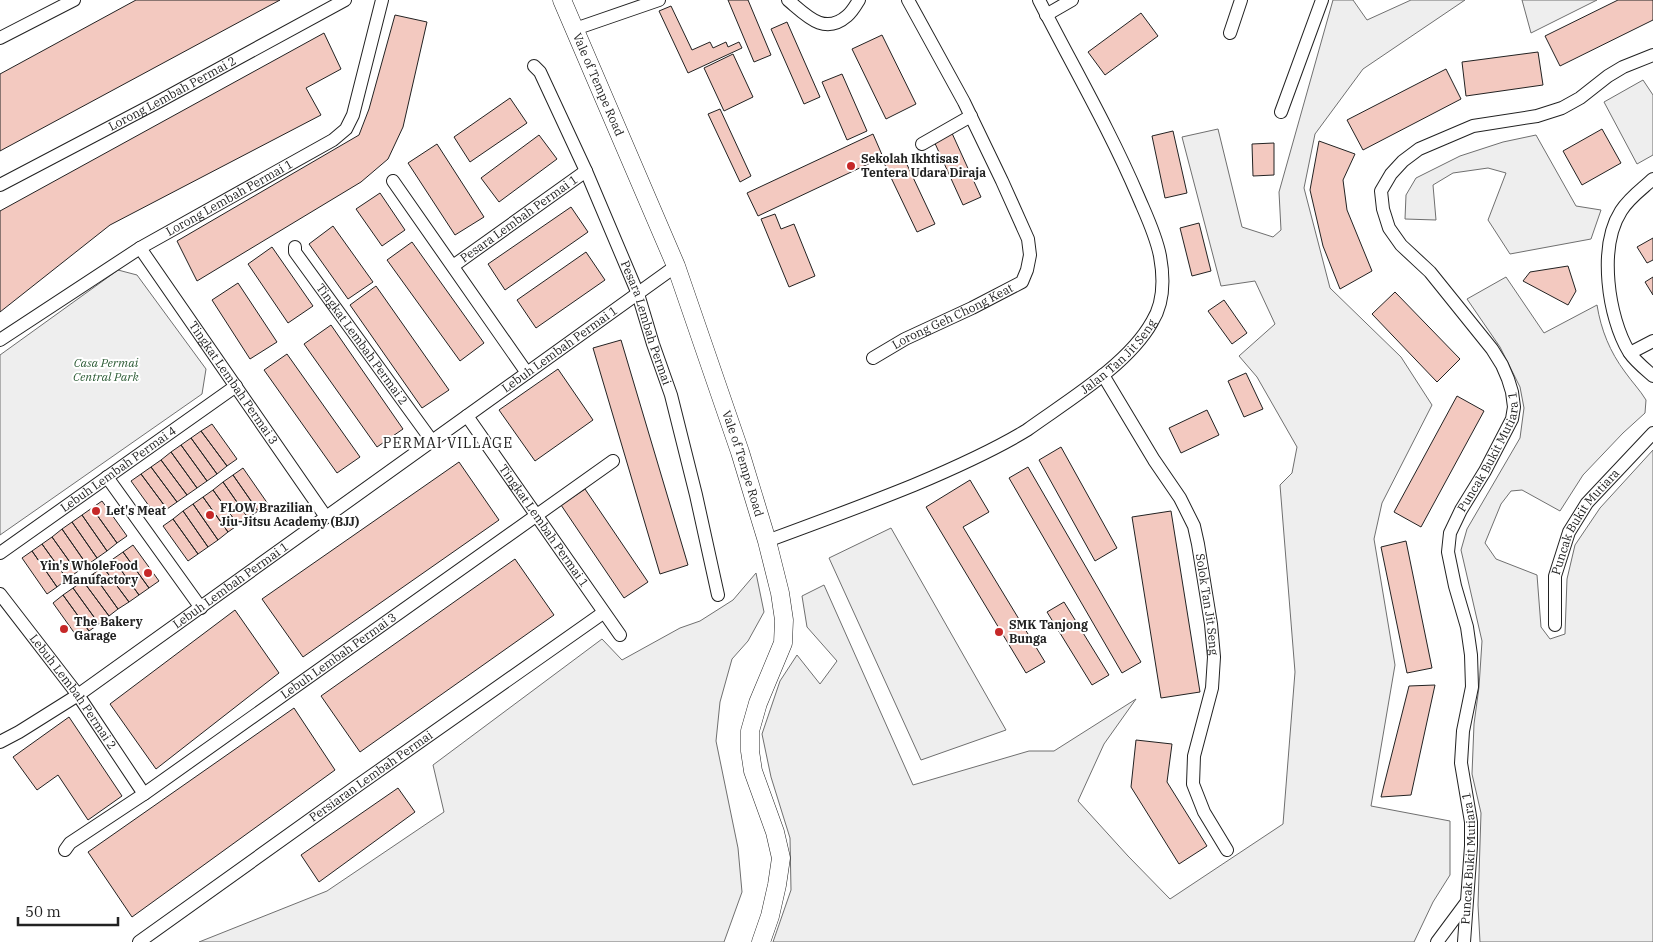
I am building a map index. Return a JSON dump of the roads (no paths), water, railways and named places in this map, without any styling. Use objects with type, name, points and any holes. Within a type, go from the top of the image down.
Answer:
[{"type":"main road","name":"Vale of Tempe Road","points":[[562,0],[676,266],[716,380],[776,575],[784,620],[783,643],[758,703],[750,731],[753,771],[775,832],[781,858],[770,916],[761,942]]},
{"type":"street","points":[[0,38],[74,0]]},
{"type":"street","name":"Lorong Lembah Permai 2","points":[[0,185],[156,103],[344,0]]},
{"type":"street","name":"Lorong Lembah Permai 1","points":[[0,340],[140,248],[333,140],[346,129],[353,115],[382,0]]},
{"type":"street","points":[[575,29],[659,0]]},
{"type":"street","points":[[788,0],[810,18],[823,25],[834,23],[848,16],[859,0]]},
{"type":"street","name":"Lorong Geh Chong Keat","points":[[873,358],[906,339],[1004,293],[1022,282],[1028,270],[1030,255],[1028,239],[971,116],[908,0]]},
{"type":"street","name":"Jalan Tan Jit Seng","points":[[767,541],[865,506],[942,474],[1027,430],[1102,375],[1131,350],[1153,321],[1162,289],[1163,272],[1156,240],[1123,160],[1039,0]]},
{"type":"street","points":[[1046,15],[1072,0]]},
{"type":"street","points":[[1230,33],[1241,0]]},
{"type":"street","points":[[1281,112],[1322,0]]},
{"type":"street","name":"Puncak Bukit Mutiara 1","points":[[1464,942],[1472,846],[1471,822],[1461,763],[1463,731],[1472,687],[1471,655],[1467,627],[1454,586],[1448,552],[1450,533],[1461,510],[1486,471],[1512,419],[1514,407],[1512,392],[1502,365],[1482,336],[1430,272],[1401,245],[1389,228],[1383,209],[1381,191],[1390,174],[1419,149],[1473,126],[1537,116],[1562,108],[1580,98],[1608,76],[1653,55]]},
{"type":"street","name":"Pesara Lembah Permai","points":[[534,66],[540,72],[586,171],[638,294],[671,395],[718,595]]},
{"type":"street","points":[[922,144],[971,116]]},
{"type":"street","name":"Pesara Lembah Permai 1","points":[[452,266],[586,171]]},
{"type":"street","points":[[1653,179],[1630,199],[1620,213],[1611,235],[1608,260],[1611,300],[1618,329],[1630,353],[1653,376]]},
{"type":"street","name":"Pesara Lembah Permai 1","points":[[393,181],[527,373]]},
{"type":"street","name":"Tingkat Lembah Permai 2","points":[[295,247],[295,252],[432,441]]},
{"type":"street","name":"Tingkat Lembah Permai 3","points":[[140,248],[326,517]]},
{"type":"street","name":"Lebuh Lembah Permai 1","points":[[0,742],[78,695],[676,266]]},
{"type":"street","points":[[1630,353],[1653,341]]},
{"type":"street","name":"Solok Tan Jit Seng","points":[[1102,375],[1154,460],[1180,498],[1194,526],[1211,624],[1214,657],[1212,688],[1194,756],[1193,784],[1204,812],[1227,850]]},
{"type":"street","name":"Lebuh Lembah Permai 4","points":[[0,553],[236,386]]},
{"type":"street","name":"Tingkat Lembah Permai 1","points":[[467,416],[620,635]]},
{"type":"street","name":"Puncak Bukit Mutiara","points":[[1555,625],[1555,576],[1569,532],[1587,503],[1653,434]]},
{"type":"street","name":"Lebuh Lembah Permai 3","points":[[65,850],[70,843],[144,794],[613,461]]},
{"type":"street","points":[[107,477],[201,608]]},
{"type":"street","name":"Lebuh Lembah Permai 2","points":[[0,594],[78,695],[144,794]]},
{"type":"street","name":"Persiaran Lembah Permai","points":[[139,942],[603,613]]},
{"type":"street","points":[[1438,942],[1466,903]]},
{"type":"place","name":"Sekolah Ikhtisas Tentera Udara Diraja","points":[[851,166]]},
{"type":"place","name":"Let's Meat","points":[[96,511]]},
{"type":"place","name":"FLOW Brazilian Jiu-Jitsu Academy (BJJ)","points":[[210,515]]},
{"type":"place","name":"Yin's WholeFood Manufactory","points":[[148,573]]},
{"type":"place","name":"The Bakery Garage","points":[[64,629]]},
{"type":"place","name":"SMK Tanjong Bunga","points":[[999,632]]},
{"type":"district","name":"PERMAI VILLAGE","points":[[448,443]]},
{"type":"park label","name":"Casa Permai Central Park","points":[[106,370]]}]
